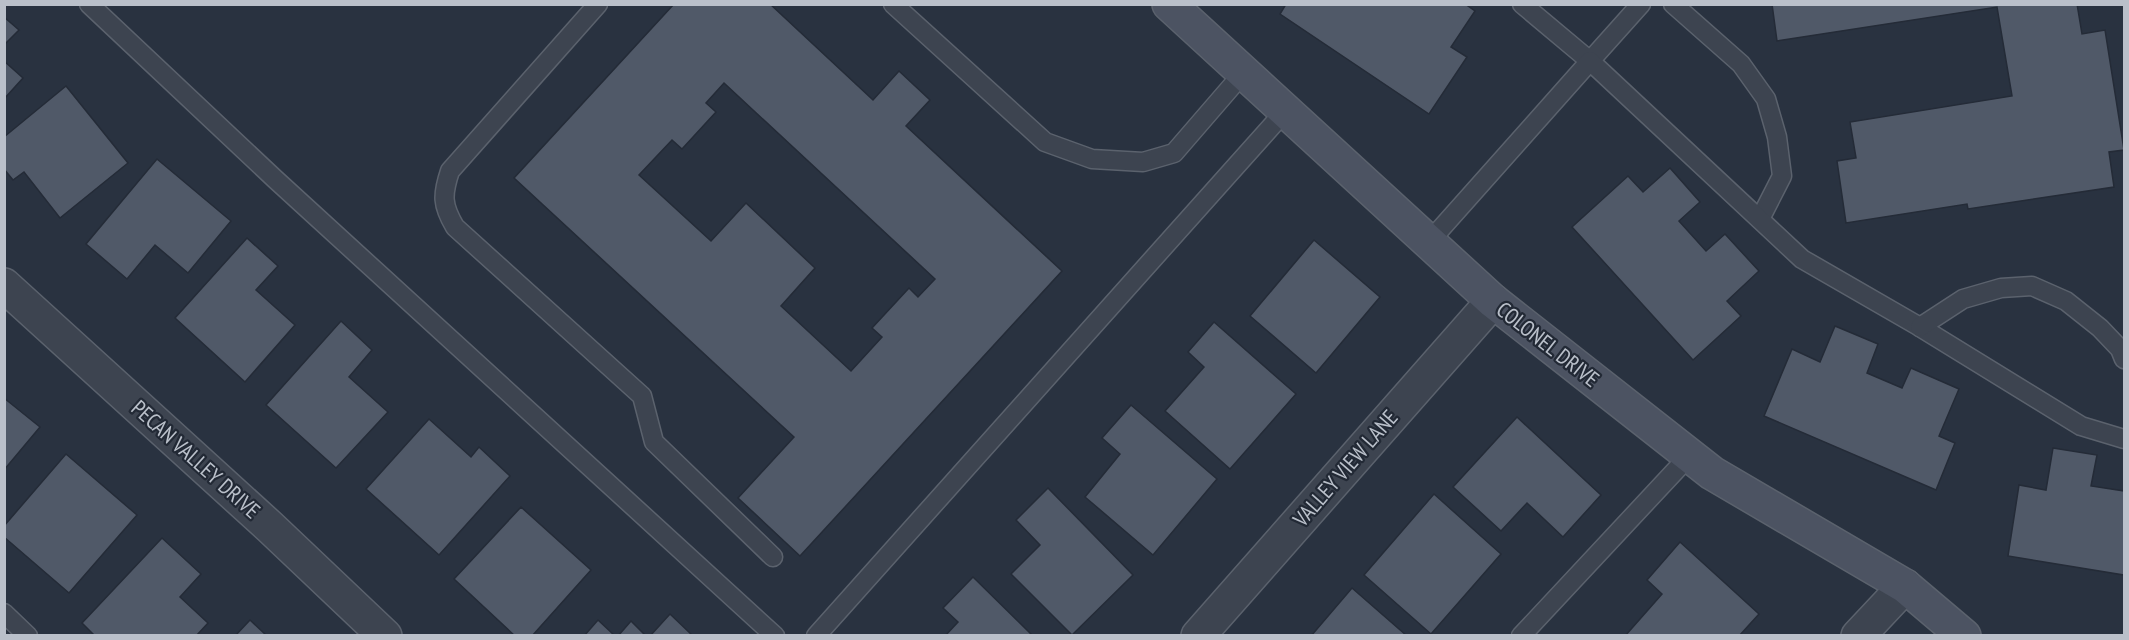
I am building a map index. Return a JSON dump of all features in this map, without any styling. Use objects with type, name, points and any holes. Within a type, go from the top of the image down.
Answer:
[{"type":"street","name":"COLONEL DRIVE","points":[[1169,4],[1493,301],[1712,473],[1905,586],[1964,636]]},
{"type":"street","name":"PECAN VALLEY DRIVE","points":[[4,285],[386,636]]},
{"type":"street","name":"VALLEY VIEW LANE","points":[[1198,636],[1493,301]]},
{"type":"street","points":[[1858,636],[1905,586]]},
{"type":"lane","points":[[89,4],[275,179],[775,636]]},
{"type":"lane","points":[[598,4],[450,171],[443,192],[446,213],[455,227],[642,396],[654,442],[773,556]]},
{"type":"lane","points":[[893,4],[1045,142],[1092,159],[1143,162],[1174,153],[1244,72]]},
{"type":"lane","points":[[1522,4],[1590,61],[1802,259],[1920,327],[2081,426],[2124,439]]},
{"type":"lane","points":[[1429,242],[1641,4]]},
{"type":"lane","points":[[1673,4],[1741,64],[1766,99],[1777,137],[1782,176],[1760,219]]},
{"type":"lane","points":[[816,636],[1286,110]]},
{"type":"lane","points":[[1920,327],[1963,299],[2001,288],[2032,286],[2066,301],[2100,328],[2120,349],[2124,359]]},
{"type":"lane","points":[[1521,636],[1690,455]]},
{"type":"lane","points":[[4,613],[28,636]]},
{"type":"building","points":[[674,4],[770,4],[873,100],[899,71],[930,100],[906,126],[1062,271],[800,556],[738,498],[794,437],[514,178]],"holes":[[[724,83],[935,279],[918,297],[909,288],[872,328],[882,337],[851,371],[781,306],[815,268],[746,203],[711,241],[639,175],[672,140],[682,149],[716,112],[706,103]]]},
{"type":"building","points":[[1286,4],[1465,4],[1475,11],[1451,47],[1467,57],[1429,114],[1280,14]]},
{"type":"building","points":[[1772,4],[2077,4],[2082,34],[2105,30],[2124,150],[2109,152],[2114,187],[1968,209],[1967,204],[1846,223],[1837,161],[1856,158],[1850,122],[2012,96],[1997,7],[1777,41]]},
{"type":"building","points":[[4,17],[19,30],[4,45]]},
{"type":"building","points":[[4,61],[23,78],[4,99]]},
{"type":"building","points":[[66,86],[128,163],[60,218],[24,172],[13,180],[4,169],[4,137]]},
{"type":"building","points":[[157,159],[231,221],[188,273],[155,245],[127,279],[86,244]]},
{"type":"building","points":[[1670,168],[1700,202],[1679,221],[1706,251],[1725,234],[1759,271],[1727,301],[1741,316],[1693,360],[1572,227],[1628,176],[1643,192]]},
{"type":"building","points":[[247,238],[278,266],[256,290],[295,325],[245,382],[175,318]]},
{"type":"building","points":[[1314,240],[1380,297],[1316,373],[1250,316]]},
{"type":"building","points":[[341,321],[372,350],[349,377],[388,412],[336,468],[266,405]]},
{"type":"building","points":[[1214,322],[1296,394],[1230,469],[1165,411],[1204,367],[1188,352]]},
{"type":"building","points":[[1835,326],[1878,344],[1867,373],[1902,388],[1911,368],[1959,389],[1939,436],[1955,443],[1936,490],[1764,416],[1792,349],[1820,362]]},
{"type":"building","points":[[4,398],[40,427],[4,470]]},
{"type":"building","points":[[1131,405],[1217,479],[1153,555],[1085,497],[1120,454],[1102,438]]},
{"type":"building","points":[[1517,417],[1601,495],[1563,537],[1527,503],[1501,531],[1453,487]]},
{"type":"building","points":[[429,419],[471,457],[479,447],[510,476],[439,555],[366,489]]},
{"type":"building","points":[[2053,448],[2097,455],[2091,486],[2124,491],[2124,575],[2008,556],[2019,485],[2046,490]]},
{"type":"building","points":[[66,454],[137,515],[69,593],[4,537],[4,526]]},
{"type":"building","points":[[1048,488],[1133,575],[1072,635],[1011,574],[1040,545],[1016,520]]},
{"type":"building","points":[[1434,494],[1501,554],[1431,634],[1364,575]]},
{"type":"building","points":[[521,507],[591,570],[532,636],[515,636],[454,579]]},
{"type":"building","points":[[162,538],[201,574],[180,597],[208,623],[196,636],[95,636],[82,623]]},
{"type":"building","points":[[1680,542],[1759,614],[1739,636],[1625,636],[1662,594],[1647,580]]},
{"type":"building","points":[[973,577],[1033,636],[945,636],[958,622],[943,608]]},
{"type":"building","points":[[1352,588],[1407,636],[1311,636]]},
{"type":"building","points":[[670,614],[693,636],[650,636]]},
{"type":"building","points":[[250,620],[267,636],[235,636]]},
{"type":"building","points":[[598,620],[615,636],[584,636]]},
{"type":"building","points":[[631,621],[646,636],[618,636]]}]
